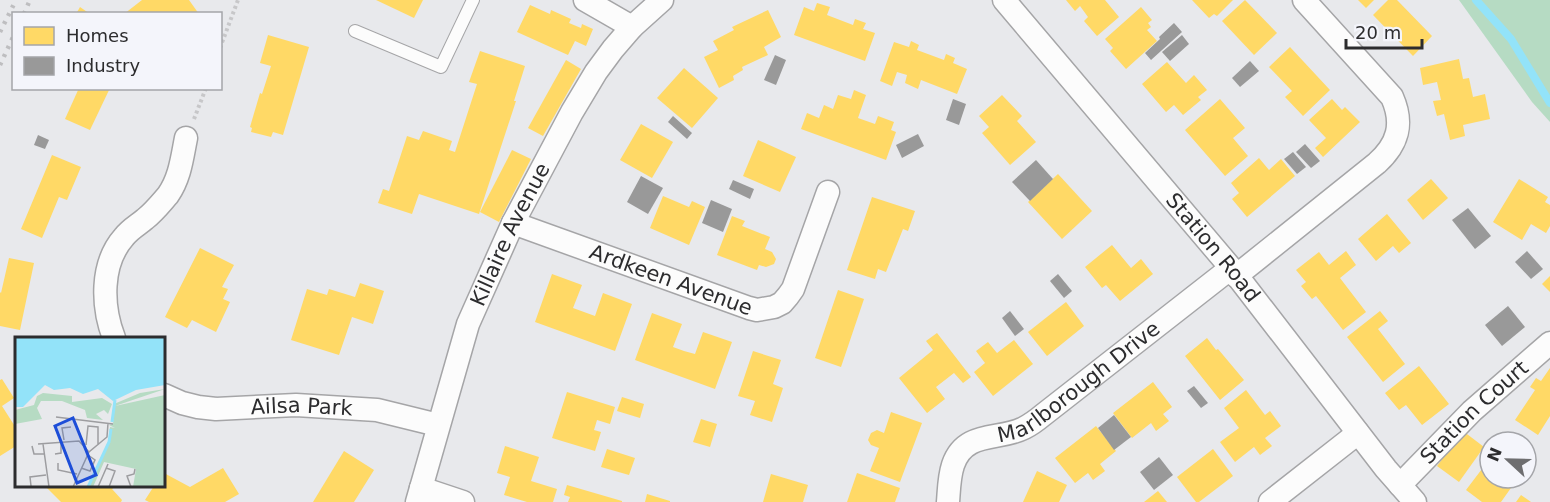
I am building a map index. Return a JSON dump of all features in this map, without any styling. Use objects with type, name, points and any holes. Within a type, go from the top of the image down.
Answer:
[{"type":"street","points":[[585,0],[632,27]]},
{"type":"street","name":"Killaire Avenue","points":[[419,495],[468,324],[513,224],[572,112],[602,64],[632,27],[662,0]]},
{"type":"street","name":"Station Road","points":[[1004,0],[1234,272],[1358,433],[1415,502]]},
{"type":"street","name":"Marlborough Drive","points":[[948,502],[953,466],[963,449],[982,438],[1023,429],[1234,272],[1387,154],[1398,130],[1396,107],[1392,97],[1304,0]]},
{"type":"street","points":[[113,337],[105,306],[108,268],[123,238],[168,195],[177,180],[186,138]]},
{"type":"street","name":"Ardkeen Avenue","points":[[513,224],[749,308],[766,309],[782,303],[793,289],[828,192]]},
{"type":"street","name":"Station Court","points":[[1400,485],[1472,411],[1550,343]]},
{"type":"street","name":"Ailsa Park","points":[[165,395],[182,403],[216,409],[296,405],[377,410],[438,425]]},
{"type":"street","points":[[1270,502],[1358,433]]},
{"type":"street","points":[[419,495],[463,502]]},
{"type":"lane","points":[[355,31],[441,67],[473,0]]},
{"type":"path","points":[[222,43],[238,0]]},
{"type":"path","points":[[186,138],[205,90]]},
{"type":"green space","points":[[1459,0],[1550,0],[1550,122],[1532,102]]},
{"type":"building: Homes","points":[[142,0],[189,0],[198,12],[127,12]]},
{"type":"building: Homes","points":[[376,0],[423,0],[414,18]]},
{"type":"building: Homes","points":[[1066,0],[1105,0],[1119,17],[1097,36],[1084,21],[1088,17],[1080,6],[1075,11]]},
{"type":"building: Homes","points":[[1192,0],[1233,0],[1217,16],[1214,14],[1209,18]]},
{"type":"building: Homes","points":[[1245,0],[1277,33],[1254,55],[1222,21]]},
{"type":"building: Homes","points":[[1358,0],[1374,0],[1366,8]]},
{"type":"building: Homes","points":[[1388,0],[1397,0],[1432,36],[1413,56],[1373,15]]},
{"type":"building: Homes","points":[[817,3],[830,7],[827,15],[853,25],[855,19],[866,23],[863,29],[875,33],[865,61],[794,35],[804,7],[814,11]]},
{"type":"building: Homes","points":[[530,5],[550,14],[551,10],[571,19],[569,23],[581,28],[582,24],[593,29],[586,46],[575,41],[568,55],[517,32]]},
{"type":"building: Homes","points":[[80,7],[87,12],[77,12]]},
{"type":"building: Homes","points":[[1141,7],[1152,20],[1148,23],[1151,27],[1147,30],[1157,41],[1126,69],[1110,51],[1113,48],[1105,39]]},
{"type":"building: Homes","points":[[768,10],[781,37],[764,47],[768,55],[742,67],[743,70],[733,76],[734,80],[719,88],[704,57],[718,50],[713,41],[734,30],[732,27]]},
{"type":"building: Homes","points":[[268,35],[309,47],[283,135],[273,132],[271,137],[251,132],[250,127],[271,66],[260,63]]},
{"type":"building: Homes","points":[[911,41],[919,45],[917,50],[944,60],[946,54],[955,58],[953,63],[967,69],[957,94],[921,80],[918,89],[905,83],[907,75],[897,72],[892,86],[880,81],[894,42],[909,47]]},
{"type":"building: Homes","points":[[1290,47],[1330,90],[1303,116],[1285,97],[1292,91],[1269,67]]},
{"type":"building: Homes","points":[[480,51],[525,66],[479,214],[419,194],[412,214],[378,203],[383,189],[389,191],[407,136],[419,140],[423,131],[452,141],[449,150],[455,152],[477,84],[469,82]]},
{"type":"building: Homes","points":[[1459,59],[1463,79],[1469,78],[1473,97],[1485,94],[1490,119],[1463,125],[1465,136],[1450,140],[1444,114],[1437,116],[1433,101],[1441,100],[1437,82],[1423,85],[1420,68]]},
{"type":"building: Homes","points":[[566,60],[581,69],[543,136],[528,128]]},
{"type":"building: Homes","points":[[1167,62],[1186,83],[1194,75],[1207,90],[1198,97],[1201,100],[1183,115],[1174,105],[1166,112],[1142,84]]},
{"type":"building: Homes","points":[[684,68],[718,98],[692,128],[657,98]]},
{"type":"building: Homes","points":[[78,90],[109,90],[90,130],[65,119]]},
{"type":"building: Homes","points":[[854,90],[866,95],[858,118],[875,124],[878,116],[894,122],[891,130],[896,132],[886,160],[801,129],[807,113],[819,118],[824,105],[833,109],[838,95],[851,99]]},
{"type":"building: Homes","points":[[1002,95],[1022,116],[1017,121],[1036,142],[1010,165],[982,133],[989,127],[979,116]]},
{"type":"building: Homes","points":[[1220,99],[1245,128],[1233,138],[1248,156],[1225,176],[1185,130]]},
{"type":"building: Homes","points":[[1332,99],[1342,110],[1345,107],[1360,122],[1323,157],[1315,148],[1326,138],[1309,120]]},
{"type":"building: Homes","points":[[641,124],[673,142],[652,178],[620,160]]},
{"type":"building: Homes","points":[[758,140],[796,157],[780,192],[743,176]]},
{"type":"building: Homes","points":[[512,150],[531,159],[499,222],[480,212]]},
{"type":"building: Homes","points":[[52,155],[81,167],[67,200],[59,197],[42,238],[21,229]]},
{"type":"building: Homes","points":[[1259,158],[1269,170],[1281,159],[1295,176],[1247,217],[1232,199],[1239,193],[1231,183]]},
{"type":"building: Homes","points":[[1058,174],[1092,211],[1062,239],[1028,202]]},
{"type":"building: Homes","points":[[1431,179],[1448,198],[1423,220],[1407,200]]},
{"type":"building: Homes","points":[[1519,179],[1548,197],[1545,202],[1550,205],[1550,226],[1546,233],[1531,224],[1522,240],[1493,222]]},
{"type":"building: Homes","points":[[663,196],[689,207],[692,201],[705,207],[689,245],[650,228]]},
{"type":"building: Homes","points":[[872,197],[915,211],[908,231],[903,229],[886,272],[878,269],[875,279],[847,270]]},
{"type":"building: Homes","points":[[1387,214],[1411,243],[1399,253],[1393,246],[1376,261],[1358,239]]},
{"type":"building: Homes","points":[[732,216],[745,221],[742,226],[770,237],[765,249],[772,252],[776,259],[774,264],[766,267],[759,265],[757,270],[717,255]]},
{"type":"building: Homes","points":[[1112,245],[1131,268],[1141,259],[1153,274],[1120,301],[1106,285],[1102,288],[1085,267]]},
{"type":"building: Homes","points":[[200,248],[234,265],[222,287],[228,289],[223,299],[230,302],[216,332],[192,320],[187,328],[165,317]]},
{"type":"building: Homes","points":[[1346,251],[1356,265],[1340,278],[1366,312],[1343,330],[1316,296],[1312,299],[1301,286],[1306,282],[1296,270],[1319,252],[1329,265]]},
{"type":"building: Homes","points":[[9,258],[34,263],[20,330],[0,326],[0,292]]},
{"type":"building: Homes","points":[[552,274],[582,285],[573,308],[595,316],[603,293],[632,304],[615,351],[535,322]]},
{"type":"building: Homes","points":[[1550,276],[1550,292],[1542,284]]},
{"type":"building: Homes","points":[[360,283],[384,291],[373,324],[352,317],[339,355],[291,340],[307,289],[327,295],[329,289],[355,297]]},
{"type":"building: Homes","points":[[838,290],[864,299],[841,367],[815,358]]},
{"type":"building: Homes","points":[[1066,302],[1084,326],[1047,356],[1028,332]]},
{"type":"building: Homes","points":[[1380,311],[1388,321],[1378,329],[1405,364],[1383,382],[1347,337]]},
{"type":"building: Homes","points":[[652,313],[682,324],[673,347],[684,351],[695,354],[703,332],[732,342],[715,389],[635,360]]},
{"type":"building: Homes","points":[[937,333],[971,377],[963,383],[954,373],[936,387],[945,399],[927,413],[899,378],[933,350],[926,341]]},
{"type":"building: Homes","points":[[1207,338],[1244,380],[1220,400],[1185,356]]},
{"type":"building: Homes","points":[[1014,340],[1033,364],[993,396],[974,372],[985,363],[976,351],[988,342],[997,353]]},
{"type":"building: Homes","points":[[753,351],[781,360],[773,384],[783,388],[772,422],[750,415],[755,401],[738,396]]},
{"type":"building: Homes","points":[[1419,366],[1449,404],[1422,425],[1406,405],[1399,410],[1385,393]]},
{"type":"building: Homes","points":[[1550,368],[1550,416],[1538,435],[1538,430],[1530,430],[1515,420],[1535,390],[1530,387],[1536,378],[1541,381]]},
{"type":"building: Homes","points":[[2,379],[14,398],[2,406],[15,426],[15,447],[0,456],[0,380]]},
{"type":"building: Homes","points":[[1153,382],[1172,407],[1163,414],[1169,421],[1156,431],[1151,423],[1132,438],[1113,413]]},
{"type":"building: Homes","points":[[1246,390],[1265,415],[1270,411],[1281,426],[1265,438],[1272,446],[1260,455],[1254,447],[1235,462],[1220,442],[1239,428],[1224,408]]},
{"type":"building: Homes","points":[[567,392],[615,407],[610,424],[597,420],[594,430],[601,432],[595,451],[552,438]]},
{"type":"building: Homes","points":[[622,397],[644,404],[640,418],[617,411]]},
{"type":"building: Homes","points":[[891,412],[922,423],[900,482],[870,471],[879,448],[871,445],[868,440],[871,433],[877,430],[884,433]]},
{"type":"building: Homes","points":[[701,419],[717,424],[710,447],[693,442]]},
{"type":"building: Homes","points":[[1096,426],[1116,451],[1100,464],[1105,471],[1093,480],[1088,473],[1075,483],[1055,458]]},
{"type":"building: Homes","points":[[1463,431],[1478,442],[1478,455],[1459,482],[1437,466]]},
{"type":"building: Homes","points":[[505,446],[539,457],[531,481],[557,489],[553,502],[527,502],[504,495],[510,477],[497,473]]},
{"type":"building: Homes","points":[[607,449],[635,458],[629,475],[601,467]]},
{"type":"building: Homes","points":[[1213,449],[1233,476],[1196,502],[1177,477]]},
{"type":"building: Homes","points":[[344,451],[374,470],[354,502],[313,502]]},
{"type":"building: Homes","points":[[223,468],[239,494],[225,502],[149,502],[145,500],[153,487],[165,487],[165,474],[190,487]]},
{"type":"building: Homes","points":[[1037,471],[1067,485],[1059,502],[1023,502]]},
{"type":"building: Homes","points":[[857,473],[900,488],[895,502],[847,502]]},
{"type":"building: Homes","points":[[771,474],[808,485],[803,502],[763,502]]},
{"type":"building: Homes","points":[[1478,474],[1478,490],[1510,490],[1501,502],[1482,502],[1466,490]]},
{"type":"building: Homes","points":[[567,485],[622,502],[568,502],[570,497],[564,495]]},
{"type":"building: Homes","points":[[46,487],[115,487],[112,489],[122,500],[121,502],[61,502]]},
{"type":"building: Homes","points":[[1158,491],[1167,502],[1144,502]]},
{"type":"building: Homes","points":[[647,494],[670,501],[670,502],[645,502]]},
{"type":"building: Homes","points":[[1521,495],[1531,502],[1516,502]]},
{"type":"building: Industry","points":[[1174,23],[1182,32],[1151,60],[1145,53]]},
{"type":"building: Industry","points":[[1182,35],[1189,44],[1170,61],[1162,52]]},
{"type":"building: Industry","points":[[775,55],[786,60],[776,85],[764,80]]},
{"type":"building: Industry","points":[[1250,61],[1259,71],[1240,87],[1232,78]]},
{"type":"building: Industry","points":[[953,99],[966,104],[959,125],[946,120]]},
{"type":"building: Industry","points":[[673,116],[692,133],[687,139],[668,122]]},
{"type":"building: Industry","points":[[918,134],[924,146],[902,158],[896,145]]},
{"type":"building: Industry","points":[[38,135],[49,140],[45,149],[34,145]]},
{"type":"building: Industry","points":[[1305,144],[1320,161],[1311,168],[1296,152]]},
{"type":"building: Industry","points":[[1293,152],[1306,167],[1297,174],[1284,159]]},
{"type":"building: Industry","points":[[1036,160],[1053,179],[1030,201],[1012,182]]},
{"type":"building: Industry","points":[[641,176],[663,188],[648,214],[627,202]]},
{"type":"building: Industry","points":[[733,180],[754,189],[750,199],[729,189]]},
{"type":"building: Industry","points":[[711,200],[732,209],[723,232],[702,223]]},
{"type":"building: Industry","points":[[1468,208],[1491,236],[1475,249],[1452,220]]},
{"type":"building: Industry","points":[[1527,251],[1543,269],[1531,279],[1515,262]]},
{"type":"building: Industry","points":[[1058,274],[1072,291],[1064,298],[1050,281]]},
{"type":"building: Industry","points":[[1508,306],[1525,327],[1502,346],[1485,325]]},
{"type":"building: Industry","points":[[1010,311],[1024,329],[1015,336],[1002,318]]},
{"type":"building: Industry","points":[[1194,386],[1208,403],[1201,408],[1187,391]]},
{"type":"building: Industry","points":[[1114,415],[1131,437],[1114,450],[1098,428]]},
{"type":"building: Industry","points":[[1159,457],[1173,475],[1154,490],[1140,472]]},
{"type":"waterway","points":[[1476,0],[1511,39],[1550,103]]},
{"type":"railway","points":[[0,32],[16,0]]},
{"type":"railway","points":[[25,12],[30,0]]},
{"type":"railway","points":[[0,65],[12,39]]}]
